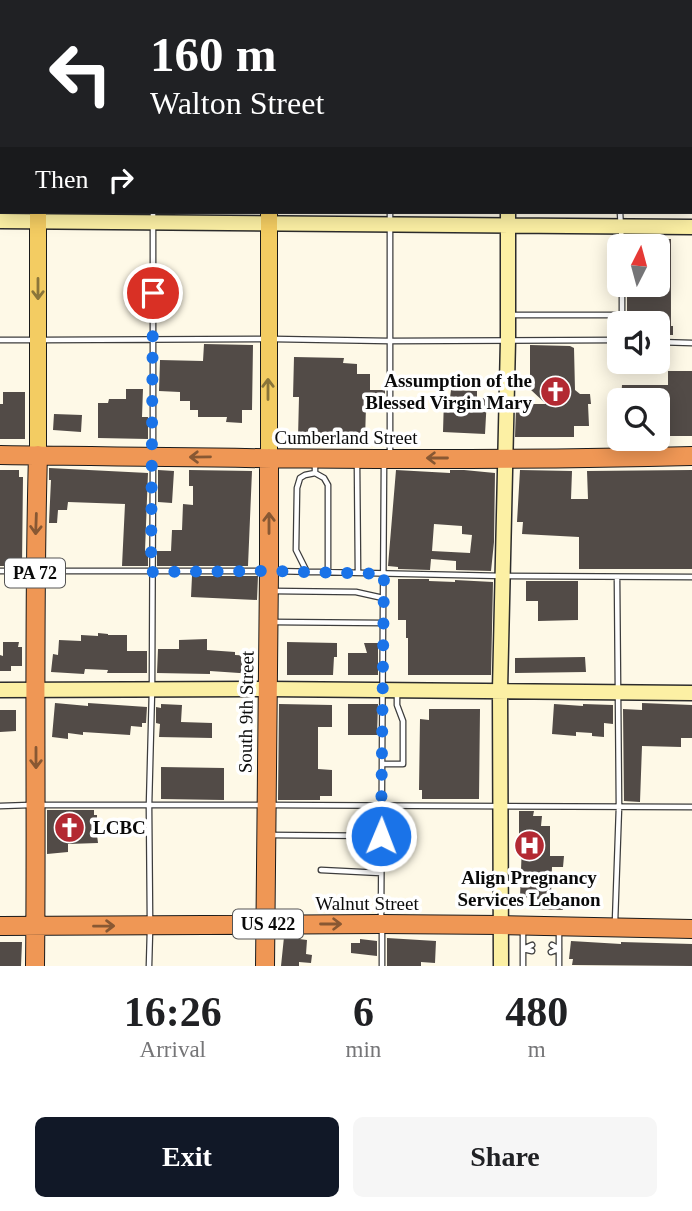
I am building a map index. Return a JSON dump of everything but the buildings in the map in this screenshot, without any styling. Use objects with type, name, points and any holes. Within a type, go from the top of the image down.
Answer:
[{"type":"highway","name":"Cumberland Street","points":[[0,455],[268,458],[315,466],[357,459],[387,458],[692,456]]},
{"type":"highway","name":"PA 72","points":[[35,966],[35,571],[38,455]]},
{"type":"highway","name":"South 9th Street","points":[[265,966],[268,458]]},
{"type":"highway","name":"Walnut Street","points":[[0,926],[382,924],[692,929]]},
{"type":"main road","name":"PA 72","points":[[38,216],[38,455]]},
{"type":"main road","points":[[268,458],[269,217]]},
{"type":"street","points":[[0,221],[38,216],[508,218],[621,219],[692,227]]},
{"type":"street","points":[[501,966],[500,690],[508,218]]},
{"type":"street","points":[[0,690],[500,690],[692,693]]},
{"type":"lane","points":[[149,966],[153,217]]},
{"type":"lane","points":[[382,966],[383,764],[390,690],[383,598],[390,218]]},
{"type":"lane","points":[[508,315],[607,315]]},
{"type":"lane","points":[[0,340],[607,340]]},
{"type":"lane","points":[[670,342],[692,343]]},
{"type":"lane","points":[[357,459],[358,573]]},
{"type":"lane","points":[[307,572],[296,550],[297,488],[300,478],[315,466],[328,485],[328,573]]},
{"type":"lane","points":[[0,571],[269,571],[692,577]]},
{"type":"lane","points":[[615,928],[619,807],[617,577]]},
{"type":"lane","points":[[269,591],[356,592],[383,598]]},
{"type":"lane","points":[[268,622],[384,623]]},
{"type":"lane","points":[[383,764],[403,764],[403,721],[390,690]]},
{"type":"lane","points":[[0,806],[692,807]]},
{"type":"lane","points":[[266,835],[381,836]]},
{"type":"lane","points":[[321,870],[381,873]]},
{"type":"lane","points":[[523,925],[523,966]]},
{"type":"lane","points":[[559,926],[559,966]]},
{"type":"lane","points":[[523,949],[532,948]]},
{"type":"lane","points":[[552,948],[559,949]]},
{"type":"place","name":"Assumption of the Blessed Virgin Mary","points":[[555,391]]},
{"type":"place","name":"LCBC","points":[[70,827]]},
{"type":"place","name":"Align Pregnancy Services Lebanon","points":[[529,846]]},
{"type":"route","points":[[153,293],[151,572],[384,574],[381,836]]}]
